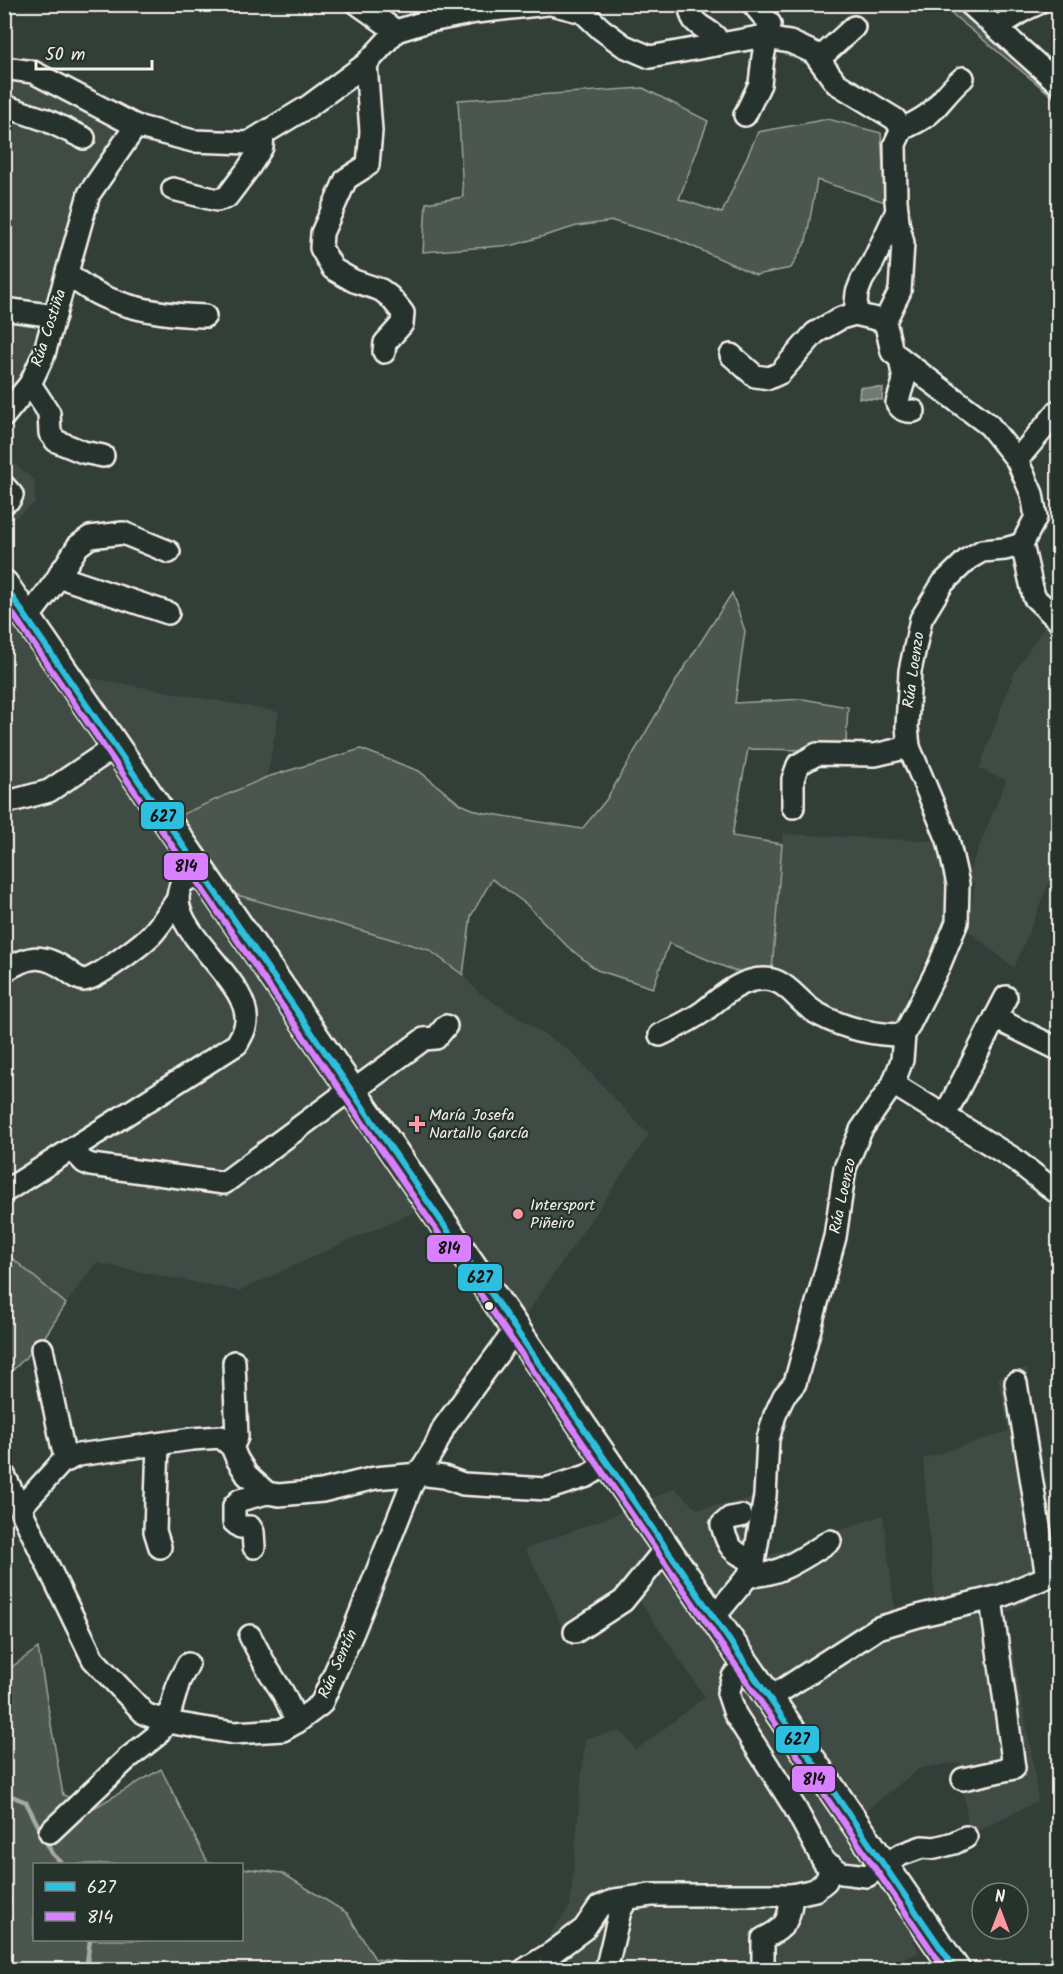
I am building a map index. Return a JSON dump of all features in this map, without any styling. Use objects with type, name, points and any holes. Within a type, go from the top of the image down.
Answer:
[{"type":"main road","points":[[4,584],[956,1970]]},
{"type":"street","points":[[358,4],[396,31]]},
{"type":"street","points":[[4,68],[33,72],[136,126],[193,141],[248,143],[309,106],[366,64],[396,31],[425,22],[476,12],[549,4],[584,12],[624,46],[650,57],[759,37],[790,42],[814,53],[836,83],[895,119],[902,129]]},
{"type":"street","points":[[690,4],[693,21],[715,36],[716,45]]},
{"type":"street","points":[[746,115],[760,84],[770,24],[753,4]]},
{"type":"street","points":[[970,4],[1059,83]]},
{"type":"street","points":[[996,28],[1037,4]]},
{"type":"street","points":[[819,59],[854,27]]},
{"type":"street","points":[[366,64],[371,131],[368,165],[346,179],[322,233],[321,248],[333,269],[354,281],[381,290],[403,313],[402,324],[385,343],[384,352]]},
{"type":"street","points":[[963,78],[951,88],[933,111],[902,129],[895,144],[897,210],[903,243],[900,291],[885,321],[892,352],[988,426],[1017,460],[1032,494],[1036,517],[1022,544],[1034,597],[1059,620]]},
{"type":"street","points":[[4,106],[46,120],[84,138]]},
{"type":"street","name":"Rúa Costiña","points":[[4,416],[30,384],[44,354],[89,194],[136,126]]},
{"type":"street","points":[[172,189],[217,200],[227,197],[262,147],[262,134]]},
{"type":"street","points":[[855,314],[857,293],[862,280],[897,210]]},
{"type":"street","name":"Rúa Costiña","points":[[67,272],[78,283],[103,296],[136,308],[188,316],[206,316]]},
{"type":"street","points":[[4,309],[55,316]]},
{"type":"street","points":[[731,355],[755,376],[770,378],[780,373],[815,333],[841,318],[855,314],[885,321]]},
{"type":"street","points":[[900,358],[904,381],[897,403],[907,412],[914,411]]},
{"type":"street","name":"Rúa Costiña","points":[[30,384],[49,413],[50,433],[56,441],[83,452],[104,456]]},
{"type":"street","points":[[1017,460],[1059,411]]},
{"type":"street","points":[[4,486],[12,495],[10,500],[4,503]]},
{"type":"street","points":[[28,618],[78,546],[90,537],[123,533],[169,552]]},
{"type":"street","name":"Rúa Loenzo","points":[[751,1569],[765,1496],[768,1439],[775,1414],[784,1396],[795,1383],[835,1237],[845,1168],[861,1130],[893,1084],[902,1060],[904,1035],[939,966],[957,922],[958,884],[948,840],[909,747],[907,727],[910,670],[921,619],[943,583],[968,559],[982,551],[1005,549],[1022,544]]},
{"type":"street","points":[[61,571],[69,580],[168,613]]},
{"type":"street","points":[[4,803],[49,791],[116,746]]},
{"type":"street","points":[[793,807],[793,779],[798,765],[817,754],[875,755],[909,747]]},
{"type":"street","points":[[4,970],[23,959],[41,958],[60,965],[80,980],[89,980],[117,962],[152,934],[178,899],[181,884],[201,870]]},
{"type":"street","points":[[4,1192],[237,1044],[246,1026],[246,1010],[233,986],[184,920],[178,899]]},
{"type":"street","points":[[660,1035],[702,1012],[735,987],[750,981],[771,979],[783,984],[817,1014],[843,1026],[883,1035],[904,1035]]},
{"type":"street","points":[[945,1116],[1006,997]]},
{"type":"street","points":[[995,1018],[1059,1048]]},
{"type":"street","points":[[72,1149],[84,1162],[91,1165],[224,1183],[424,1039],[435,1038],[446,1026]]},
{"type":"street","points":[[893,1084],[1014,1158],[1035,1177],[1059,1192]]},
{"type":"street","name":"Rúa Sentín","points":[[4,1475],[13,1502],[93,1659],[145,1714],[167,1722],[234,1733],[283,1730],[321,1704],[353,1632],[411,1486],[435,1447],[444,1427],[516,1329]]},
{"type":"street","points":[[42,1349],[63,1449],[68,1460]]},
{"type":"street","points":[[232,1447],[237,1437],[234,1362]]},
{"type":"street","points":[[770,1698],[878,1628],[922,1614],[991,1599],[1047,1577],[1016,1383]]},
{"type":"street","points":[[13,1502],[62,1462],[78,1455],[221,1437],[232,1447],[247,1475],[267,1493]]},
{"type":"street","points":[[158,1444],[155,1531],[160,1547]]},
{"type":"street","points":[[254,1547],[253,1532],[250,1527],[240,1527],[234,1522],[234,1506],[240,1500],[267,1493],[279,1495],[305,1493],[375,1478],[419,1474],[444,1477],[463,1484],[546,1489],[587,1476],[608,1463]]},
{"type":"street","points":[[741,1516],[730,1518],[722,1525],[725,1538],[734,1552],[751,1569],[762,1576],[774,1573],[830,1541]]},
{"type":"street","points":[[575,1632],[623,1601],[666,1548]]},
{"type":"street","points":[[714,1617],[751,1569]]},
{"type":"street","points":[[963,1779],[1014,1768],[991,1599]]},
{"type":"street","points":[[250,1635],[297,1722]]},
{"type":"street","points":[[746,1663],[733,1677],[728,1693],[735,1714],[795,1808],[824,1862],[843,1873],[867,1876],[900,1855],[922,1847],[935,1848],[966,1837]]},
{"type":"street","points":[[50,1832],[127,1759],[156,1736],[167,1722],[178,1681],[188,1664]]},
{"type":"street","points":[[524,1970],[584,1929],[599,1907],[615,1900],[651,1895],[792,1895],[815,1890],[826,1881],[831,1866]]},
{"type":"street","points":[[763,1970],[763,1940],[778,1932],[789,1917],[792,1895]]},
{"type":"street","points":[[604,1970],[607,1966],[620,1911],[627,1899]]},
{"type":"shaded area","points":[[941,5],[970,5],[1058,83],[1058,101]]},
{"type":"shaded area","points":[[5,72],[33,72],[136,126],[89,194],[44,354],[5,427]]},
{"type":"shaded area","points":[[643,88],[708,121],[679,199],[722,213],[758,132],[828,119],[881,133],[885,202],[817,180],[806,241],[791,268],[756,275],[676,239],[613,221],[577,226],[514,245],[423,252],[426,203],[463,197],[458,100]]},
{"type":"shaded area","points":[[860,387],[883,388],[882,400],[859,398]]},
{"type":"shaded area","points":[[4,455],[35,481],[35,503],[5,525]]},
{"type":"shaded area","points":[[4,584],[81,694],[91,678],[279,712],[267,777],[167,821],[213,888],[429,950],[463,975],[478,992],[570,1051],[649,1135],[516,1329],[431,1205],[239,1291],[96,1263],[66,1304],[5,1252]]},
{"type":"shaded area","points":[[732,593],[745,631],[735,703],[803,699],[848,707],[846,743],[805,750],[748,749],[732,836],[782,844],[772,970],[734,971],[669,943],[653,988],[597,970],[568,947],[526,904],[492,879],[471,916],[463,975],[429,950],[213,888],[167,821],[267,777],[361,749],[419,771],[460,804],[480,812],[582,829],[606,800],[677,679]]},
{"type":"shaded area","points":[[1058,623],[1058,861],[1014,968],[968,930],[975,883],[966,879],[1006,780],[979,769],[1014,673],[1045,625]]},
{"type":"shaded area","points":[[783,834],[933,841],[940,847],[945,879],[944,924],[909,992],[895,1031],[832,1013],[772,970]]},
{"type":"shaded area","points":[[5,1252],[66,1304],[42,1341],[5,1378]]},
{"type":"shaded area","points":[[1027,1368],[1054,1586],[1006,1614],[1038,1801],[969,1835],[960,1762],[920,1768],[854,1820],[919,1952],[882,1969],[526,1969],[570,1906],[585,1738],[621,1731],[636,1750],[705,1697],[639,1600],[572,1647],[563,1631],[550,1596],[525,1549],[638,1506],[674,1488],[697,1509],[765,1496],[754,1561],[883,1515],[895,1611],[935,1604],[923,1459],[1009,1431],[998,1377]]},
{"type":"shaded area","points":[[38,1648],[63,1795],[94,1808],[161,1769],[208,1863],[33,1863],[33,1941],[243,1941],[243,1868],[282,1873],[347,1913],[375,1959],[466,1969],[135,1970],[134,1964],[119,1970],[5,1969],[5,1925],[11,1899],[5,1896],[5,1672]]},
{"type":"waterway","points":[[4,1793],[26,1802],[52,1853],[62,1863]]},
{"type":"waterway","points":[[86,1970],[90,1941]]},
{"type":"transit line","name":"627","points":[[4,585],[956,1970]]},
{"type":"transit line","name":"814","points":[[4,601],[945,1970]]},
{"type":"place","name":"María Josefa Nartallo García","points":[[417,1124]]},
{"type":"place","name":"Intersport Piñeiro","points":[[518,1214]]}]
